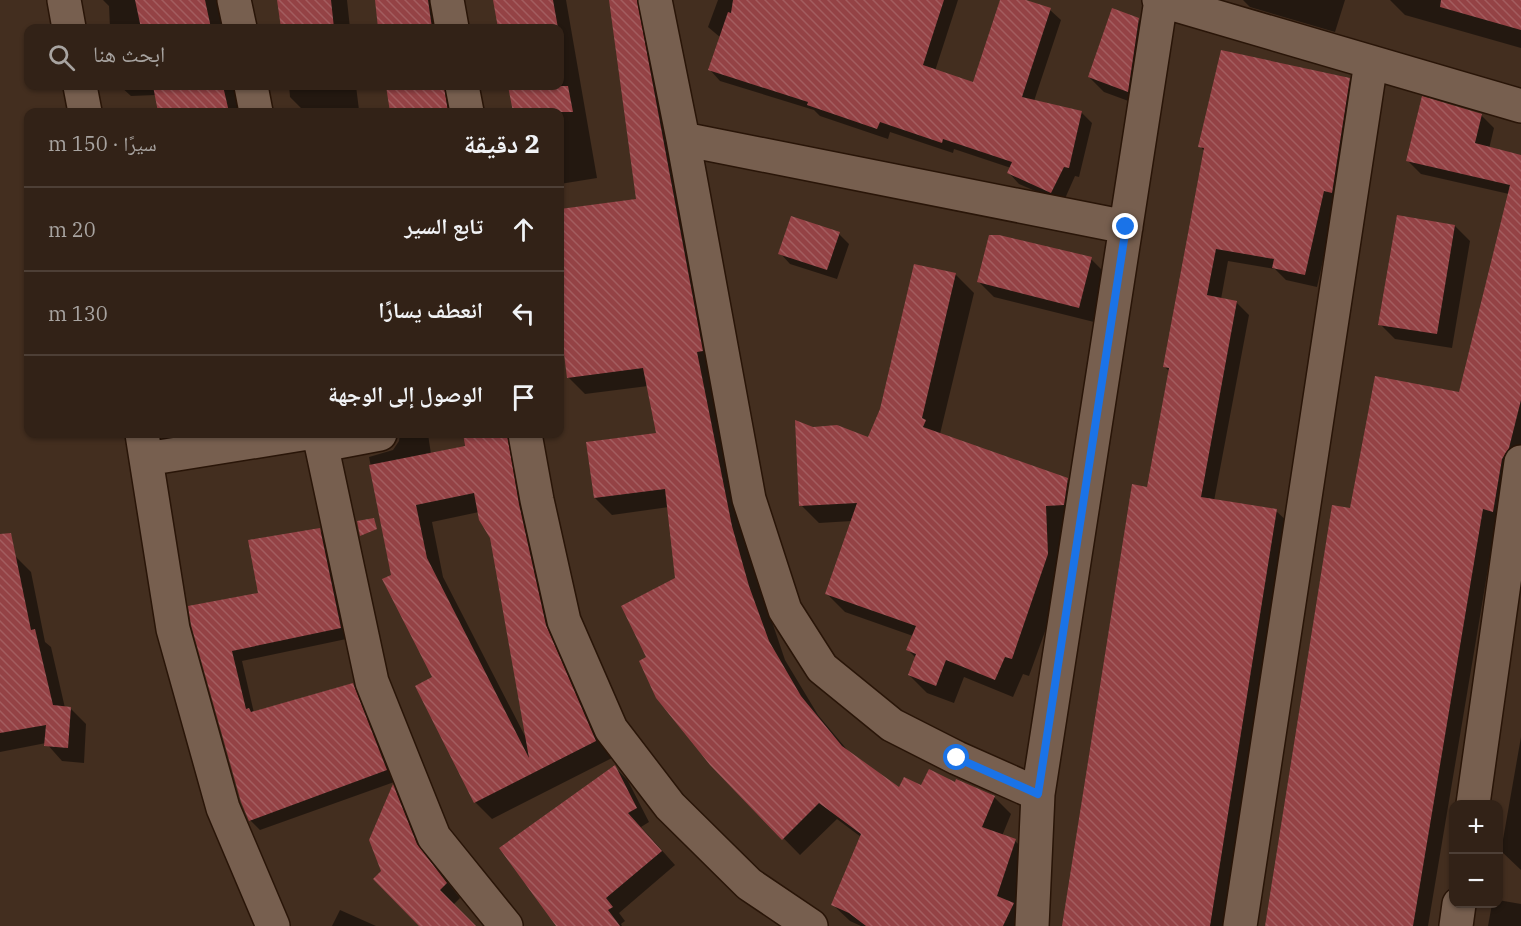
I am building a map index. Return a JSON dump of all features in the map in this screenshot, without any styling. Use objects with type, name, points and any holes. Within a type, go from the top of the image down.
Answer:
[{"type":"street","points":[[64,0],[68,24]]},
{"type":"street","points":[[234,0],[239,24]]},
{"type":"street","points":[[447,0],[451,24]]},
{"type":"street","points":[[655,0],[749,499],[785,610],[822,668],[892,725],[957,758],[1038,794]]},
{"type":"street","points":[[1032,926],[1038,794],[1160,0],[1521,106]]},
{"type":"street","points":[[1240,926],[1371,62]]},
{"type":"street","points":[[81,90],[84,108]]},
{"type":"street","points":[[252,90],[255,108]]},
{"type":"street","points":[[463,90],[466,108]]},
{"type":"street","points":[[683,139],[1126,227]]},
{"type":"street","points":[[273,926],[223,808],[173,629],[144,446],[295,438]]},
{"type":"street","points":[[314,438],[372,682],[434,837],[506,926]]},
{"type":"street","points":[[526,438],[564,621],[611,729],[670,806],[749,884],[811,926]]},
{"type":"street","points":[[1474,800],[1521,462]]},
{"type":"street","points":[[1456,926],[1458,908]]},
{"type":"building","points":[[135,0],[205,0],[210,24],[140,24]]},
{"type":"building","points":[[277,0],[331,0],[334,24],[280,24]]},
{"type":"building","points":[[375,0],[428,0],[431,24],[378,24]]},
{"type":"building","points":[[493,0],[553,0],[557,24],[497,24]]},
{"type":"building","points":[[609,0],[637,0],[703,351],[697,352],[732,526],[749,586],[769,641],[801,696],[842,746],[899,787],[904,777],[921,785],[929,769],[955,782],[956,779],[995,796],[982,827],[1016,839],[997,896],[1014,903],[1003,926],[866,926],[849,913],[831,905],[861,834],[819,803],[782,840],[710,765],[656,698],[639,661],[646,657],[621,606],[675,578],[665,489],[594,498],[586,442],[656,433],[643,368],[567,378],[564,354],[564,208],[636,199]]},
{"type":"building","points":[[733,0],[944,0],[923,65],[973,82],[1000,0],[1026,0],[1051,8],[1022,97],[1082,111],[1069,168],[1064,167],[1051,193],[1007,173],[1012,162],[943,139],[942,143],[880,122],[877,129],[807,105],[808,102],[708,70],[728,12],[731,13]]},
{"type":"building","points":[[1441,0],[1521,0],[1521,30],[1440,7]]},
{"type":"building","points":[[1112,8],[1139,18],[1128,92],[1088,77]]},
{"type":"building","points":[[1221,50],[1350,78],[1332,193],[1324,191],[1305,275],[1272,268],[1274,259],[1216,249],[1207,295],[1237,301],[1201,497],[1277,509],[1210,926],[1062,926],[1132,484],[1147,487],[1169,368],[1163,367],[1204,148],[1198,147]]},
{"type":"building","points":[[564,86],[568,86],[573,112],[564,112],[564,108],[512,108],[509,90],[564,90]]},
{"type":"building","points":[[154,90],[224,90],[228,108],[157,108]]},
{"type":"building","points":[[387,90],[445,90],[447,108],[389,108]]},
{"type":"building","points":[[1422,96],[1482,114],[1475,143],[1521,155],[1521,400],[1509,448],[1502,459],[1493,512],[1483,509],[1413,926],[1265,926],[1332,505],[1350,508],[1375,376],[1459,392],[1510,185],[1406,161]]},
{"type":"building","points":[[1397,215],[1455,225],[1437,334],[1378,325]]},
{"type":"building","points":[[791,216],[840,232],[827,270],[778,254]]},
{"type":"building","points":[[989,235],[999,235],[1092,257],[1079,308],[977,282]]},
{"type":"building","points":[[914,264],[956,273],[922,418],[926,420],[923,427],[1068,478],[1064,505],[1046,506],[1048,554],[1012,659],[1005,657],[995,680],[946,660],[936,686],[908,675],[916,654],[906,650],[916,626],[825,594],[857,503],[799,506],[795,420],[813,427],[837,425],[868,437],[880,409]]},
{"type":"building","points":[[464,438],[508,438],[519,504],[546,625],[596,741],[474,803],[415,686],[432,677],[382,579],[391,575],[369,465],[465,446]],"holes":[[[474,493],[479,520],[490,538],[529,758],[427,558],[416,505]]]},
{"type":"building","points":[[374,518],[377,529],[360,536],[357,521]]},
{"type":"building","points":[[320,528],[341,628],[232,651],[246,709],[249,708],[251,712],[353,683],[387,770],[249,821],[241,802],[191,625],[188,606],[258,593],[248,540]]},
{"type":"building","points":[[11,533],[31,630],[35,629],[53,705],[71,707],[68,748],[44,746],[46,725],[0,733],[0,534]]},
{"type":"building","points":[[615,765],[637,808],[628,813],[662,851],[606,898],[613,907],[608,910],[620,926],[556,926],[499,848]]},
{"type":"building","points":[[393,784],[417,844],[447,883],[440,890],[476,926],[419,926],[373,879],[381,871],[369,840]]},
{"type":"route","points":[[957,758],[1038,794],[1126,227]]}]
